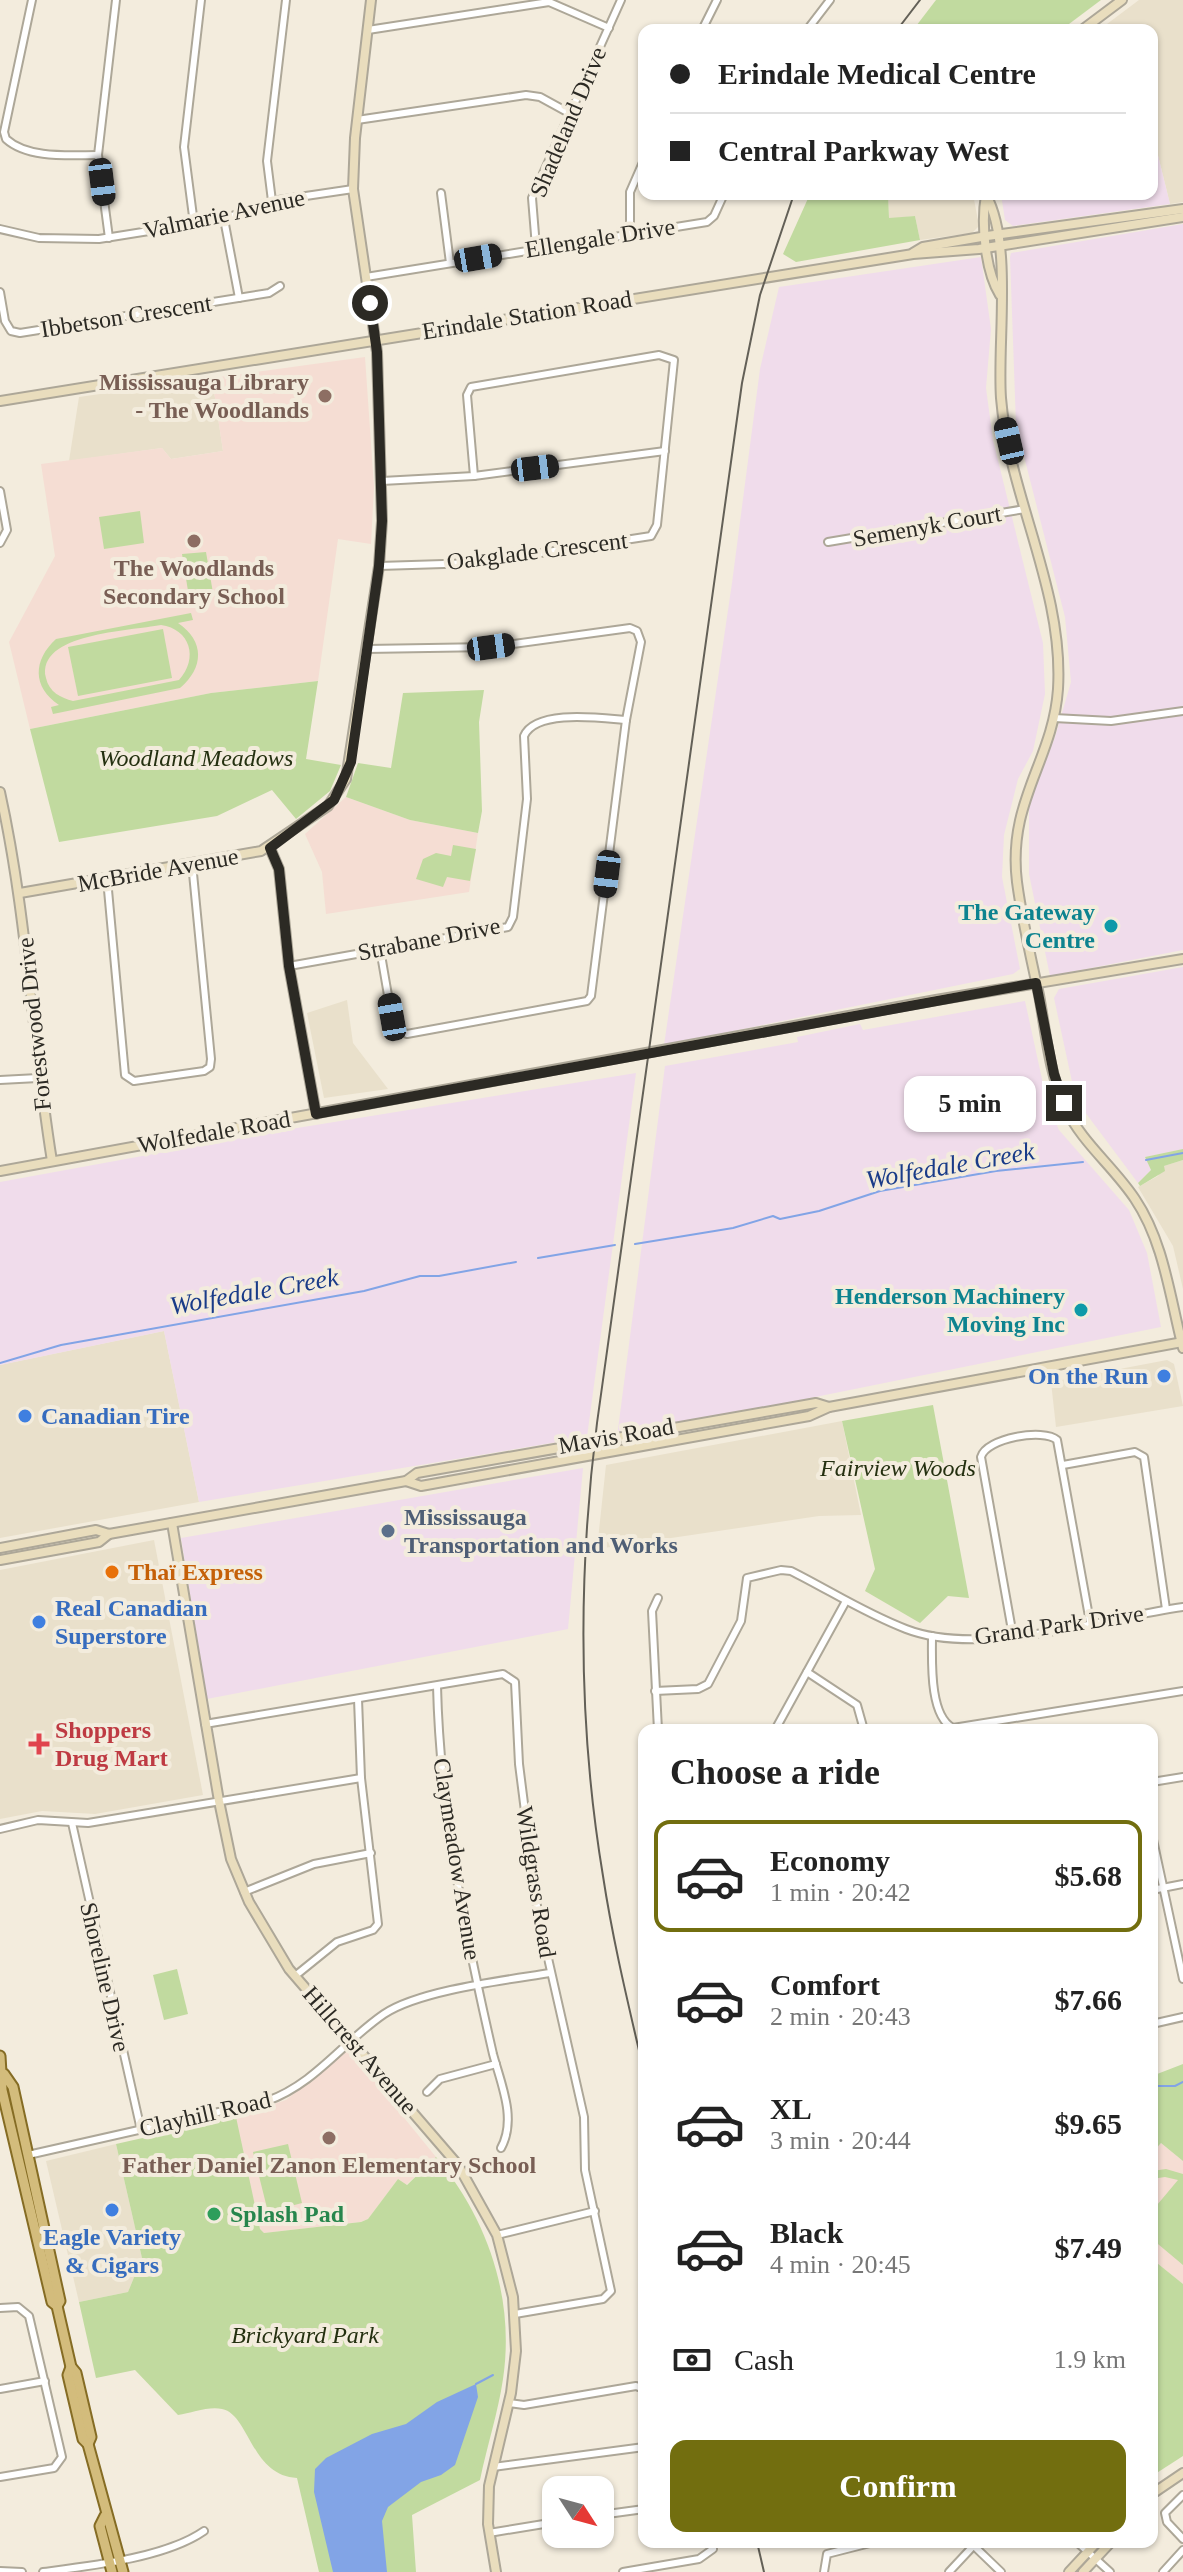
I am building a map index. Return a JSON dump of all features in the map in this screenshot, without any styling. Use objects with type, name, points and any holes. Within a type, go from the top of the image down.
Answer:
[{"type":"main road","points":[[0,2056],[4,2074],[2,2090],[24,2156],[60,2301],[57,2306],[71,2367],[68,2375],[105,2516],[100,2526],[114,2565],[123,2572]]},
{"type":"street","points":[[32,0],[4,132],[6,139],[18,148],[98,155]]},
{"type":"street","points":[[109,238],[98,155],[116,0]]},
{"type":"street","points":[[194,224],[184,147],[201,0]]},
{"type":"street","points":[[272,201],[267,161],[286,0]]},
{"type":"street","name":"McBride Avenue","points":[[20,893],[270,848],[319,814],[340,791],[351,762],[379,566],[382,481],[375,339],[353,189],[357,120],[371,0]]},
{"type":"street","points":[[490,0],[492,10]]},
{"type":"street","name":"Shadeland Drive","points":[[536,247],[532,198],[621,0]]},
{"type":"street","points":[[705,24],[717,0]]},
{"type":"street","points":[[812,24],[830,0]]},
{"type":"street","points":[[1090,24],[1122,0]]},
{"type":"street","points":[[368,30],[554,2],[609,28]]},
{"type":"street","points":[[357,120],[526,95],[540,97],[571,114]]},
{"type":"street","points":[[630,234],[630,192],[638,174]]},
{"type":"street","name":"Valmarie Avenue","points":[[0,229],[39,238],[109,238],[224,219],[272,201],[353,189]]},
{"type":"street","points":[[441,193],[450,263]]},
{"type":"street","name":"Ellengale Drive","points":[[366,277],[536,247],[707,222],[714,216],[721,200]]},
{"type":"street","points":[[989,200],[993,208],[993,284],[1000,296],[1002,405],[1057,634],[1059,664],[1054,718],[1023,799],[1016,835],[1017,881],[1054,1074],[1064,1103],[1082,1136],[1123,1183],[1144,1214],[1158,1250],[1183,1344]]},
{"type":"street","name":"Erindale Station Road","points":[[913,254],[923,247],[1183,209]]},
{"type":"street","name":"Erindale Station Road","points":[[0,401],[913,254],[993,247],[1183,217]]},
{"type":"street","points":[[224,219],[239,298]]},
{"type":"street","name":"Ibbetson Crescent","points":[[0,292],[5,321],[11,331],[20,333],[269,293],[280,286]]},
{"type":"street","name":"Oakglade Crescent","points":[[379,566],[476,563],[651,536],[657,525],[674,360],[659,355],[471,387],[467,395],[474,476]]},
{"type":"street","points":[[382,481],[474,476],[665,451]]},
{"type":"street","points":[[0,491],[7,530],[0,543]]},
{"type":"street","name":"Semenyk Court","points":[[828,542],[1025,509]]},
{"type":"street","points":[[366,649],[491,647],[630,628],[637,631],[641,642],[626,720],[591,996],[587,1001],[407,1034],[396,1030],[393,1024],[380,949]]},
{"type":"street","points":[[1054,718],[1111,721],[1183,711]]},
{"type":"street","name":"Strabane Drive","points":[[289,966],[508,927],[513,917],[527,799],[524,736],[528,728],[541,720],[626,720]]},
{"type":"street","name":"Forestwood Drive","points":[[0,792],[20,893],[38,1078],[52,1161]]},
{"type":"street","points":[[270,848],[279,869],[289,966],[316,1114]]},
{"type":"street","points":[[107,879],[125,1075],[134,1081],[204,1071],[210,1067],[211,1059],[192,863]]},
{"type":"street","name":"Wolfedale Road","points":[[0,1171],[1183,959]]},
{"type":"street","points":[[0,1080],[38,1078]]},
{"type":"street","name":"Mavis Road","points":[[406,1481],[421,1486],[809,1416],[829,1407],[1183,1344]]},
{"type":"street","name":"Mavis Road","points":[[0,1548],[96,1530],[109,1534],[406,1481],[417,1473],[631,1433],[816,1403],[829,1407]]},
{"type":"street","points":[[1013,1636],[981,1454],[993,1442],[1045,1433],[1057,1440],[1090,1622]]},
{"type":"street","points":[[1063,1465],[1133,1452],[1144,1457],[1166,1609]]},
{"type":"street","name":"Hillcrest Avenue","points":[[172,1523],[219,1801],[231,1859],[244,1892],[259,1922],[295,1976],[458,2165],[481,2200],[497,2235],[515,2314],[516,2351],[509,2403],[493,2467],[489,2533],[496,2572]]},
{"type":"street","name":"Mavis Road","points":[[0,1560],[99,1542],[109,1534]]},
{"type":"street","name":"Grand Park Drive","points":[[655,1691],[698,1689],[708,1684],[741,1621],[745,1582],[751,1575],[791,1571],[906,1629],[932,1636],[980,1640],[1183,1607]]},
{"type":"street","points":[[658,1598],[652,1611],[658,1724]]},
{"type":"street","points":[[778,1724],[846,1601]]},
{"type":"street","points":[[932,1636],[931,1674],[942,1718],[949,1724]]},
{"type":"street","points":[[807,1672],[857,1705],[862,1724]]},
{"type":"street","name":"Wildgrass Road","points":[[205,1724],[503,1674],[515,1682],[521,1788],[538,1914],[584,2117],[585,2170],[611,2288],[609,2296],[515,2314]]},
{"type":"street","name":"Claymeadow Avenue","points":[[437,1686],[443,1798],[477,1984],[509,2125],[501,2148]]},
{"type":"street","points":[[978,1724],[1183,1691]]},
{"type":"street","points":[[295,1976],[337,1942],[373,1930],[378,1924],[361,1778],[358,1699]]},
{"type":"street","points":[[1158,1781],[1183,1777]]},
{"type":"street","points":[[0,1829],[38,1820],[72,1823],[361,1778]]},
{"type":"street","name":"Shoreline Drive","points":[[72,1823],[141,2130]]},
{"type":"street","points":[[244,1892],[314,1864],[371,1853]]},
{"type":"street","points":[[1158,1859],[1183,1979]]},
{"type":"street","points":[[1158,1889],[1183,1884]]},
{"type":"street","name":"Clayhill Road","points":[[24,2156],[282,2096],[312,2077],[395,2007],[477,1984],[550,1973]]},
{"type":"street","points":[[1158,2023],[1183,2017]]},
{"type":"street","points":[[427,2092],[440,2079],[496,2064]]},
{"type":"street","points":[[497,2235],[595,2211]]},
{"type":"street","points":[[0,2308],[18,2307],[29,2316],[61,2462],[54,2468],[0,2477]]},
{"type":"street","points":[[0,2389],[45,2381]]},
{"type":"street","points":[[509,2403],[524,2405],[638,2387]]},
{"type":"street","points":[[493,2467],[638,2448]]},
{"type":"street","points":[[1158,2490],[1183,2473]]},
{"type":"street","points":[[1183,2495],[1165,2513],[1167,2522],[1183,2539]]},
{"type":"street","points":[[614,2513],[638,2510]]},
{"type":"street","points":[[489,2533],[542,2524]]},
{"type":"street","points":[[43,2572],[114,2565],[191,2540],[204,2531]]},
{"type":"street","points":[[824,2572],[826,2548]]},
{"type":"street","points":[[827,2554],[850,2548]]},
{"type":"street","points":[[949,2572],[972,2548]]},
{"type":"street","points":[[980,2548],[1001,2572]]},
{"type":"street","points":[[1084,2548],[1110,2572]]},
{"type":"street","points":[[1069,2572],[1092,2548]]},
{"type":"street","points":[[1083,2572],[1105,2548]]},
{"type":"street","points":[[623,2572],[699,2559],[713,2549]]},
{"type":"street","points":[[1163,2572],[1183,2550]]},
{"type":"street","points":[[0,2571],[22,2572]]},
{"type":"shaded area","points":[[1139,0],[1183,0],[1183,202],[1170,204],[1158,155],[1158,24],[1107,24]]},
{"type":"shaded area","points":[[1158,155],[1170,204],[1013,226],[1005,220],[1002,200],[1158,200]]},
{"type":"shaded area","points":[[888,200],[974,200],[979,226],[972,233],[920,240],[915,216],[889,219]]},
{"type":"shaded area","points":[[1183,224],[1183,950],[1050,976],[1029,874],[1029,804],[1055,737],[1071,682],[1065,617],[1016,425],[1010,257],[1011,253]]},
{"type":"shaded area","points":[[981,257],[991,329],[986,388],[993,440],[1043,643],[1045,694],[1033,751],[1018,779],[1004,835],[1002,877],[1020,969],[1013,974],[664,1045],[760,369],[779,287]]},
{"type":"shaded area","name":"The Woodlands Secondary School","points":[[365,357],[374,487],[371,544],[338,539],[318,681],[211,693],[30,729],[9,642],[55,556],[41,464],[162,448],[171,459],[223,451],[212,378]]},
{"type":"shaded area","points":[[212,378],[223,451],[171,459],[162,448],[69,461],[79,397]]},
{"type":"shaded area","points":[[346,797],[410,820],[478,833],[469,892],[326,914],[322,872],[305,834]]},
{"type":"shaded area","points":[[1183,967],[1183,1149],[1145,1157],[1151,1170],[1138,1183],[1076,1100],[1054,998],[1059,989]]},
{"type":"shaded area","points":[[347,1000],[353,1043],[388,1089],[324,1098],[307,1013]]},
{"type":"shaded area","points":[[1025,1001],[1047,1102],[1059,1130],[1129,1210],[1147,1253],[1161,1327],[617,1437],[665,1066],[798,1042],[797,1037],[860,1024],[863,1030]]},
{"type":"shaded area","points":[[636,1073],[587,1437],[199,1502],[164,1331],[0,1365],[0,1182],[291,1129]]},
{"type":"shaded area","points":[[1183,1160],[1183,1289],[1173,1246],[1138,1187],[1158,1176],[1164,1166]]},
{"type":"shaded area","points":[[164,1331],[199,1502],[0,1538],[0,1365]]},
{"type":"shaded area","points":[[1167,1360],[1174,1364],[1183,1406],[1056,1427],[1051,1382]]},
{"type":"shaded area","points":[[842,1421],[861,1515],[819,1516],[597,1549],[606,1465]]},
{"type":"shaded area","points":[[583,1468],[568,1629],[207,1699],[181,1538]]},
{"type":"shaded area","points":[[154,1540],[203,1795],[95,1814],[42,1811],[0,1819],[0,1570]]},
{"type":"shaded area","name":"Father Daniel Zanon Elementary School","points":[[348,2049],[436,2157],[406,2185],[398,2179],[368,2219],[264,2233],[260,2229],[232,2118],[286,2100]]},
{"type":"shaded area","points":[[1161,2143],[1183,2161],[1183,2284],[1158,2264],[1158,2146]]},
{"type":"shaded area","points":[[116,2144],[142,2258],[128,2292],[79,2302],[46,2161]]},
{"type":"green space","points":[[936,0],[1101,0],[1069,24],[918,24]]},
{"type":"green space","points":[[807,200],[888,200],[889,218],[915,216],[920,240],[796,262],[783,254]]},
{"type":"green space","points":[[140,511],[144,543],[104,549],[99,517]]},
{"type":"green space","points":[[206,552],[213,593],[189,597],[182,554]]},
{"type":"green space","points":[[191,613],[193,620],[178,623],[187,630],[197,646],[197,663],[194,672],[180,688],[53,714],[51,707],[59,705],[44,690],[39,673],[43,656],[56,639]],"holes":[[[161,625],[185,638],[190,654],[189,663],[179,680],[73,701],[56,694],[48,683],[47,663],[55,652],[70,643],[108,633]]]},
{"type":"green space","points":[[163,629],[172,678],[78,696],[68,647]]},
{"type":"green space","name":"Woodland Meadows","points":[[318,681],[306,759],[341,765],[330,791],[296,819],[272,790],[217,816],[59,842],[30,729],[211,693]]},
{"type":"green space","points":[[484,690],[479,722],[482,811],[478,833],[410,820],[346,797],[358,763],[391,768],[403,693]]},
{"type":"green space","points":[[453,845],[476,849],[470,881],[447,877],[443,887],[416,879],[423,859],[436,853],[451,856]]},
{"type":"green space","points":[[1183,1149],[1183,1160],[1164,1166],[1165,1171],[1140,1186],[1138,1183],[1151,1170],[1145,1157]]},
{"type":"green space","name":"Fairview Woods","points":[[933,1405],[969,1598],[948,1596],[920,1623],[865,1591],[875,1569],[842,1421]]},
{"type":"green space","points":[[177,1969],[188,2014],[164,2020],[153,1975]]},
{"type":"green space","points":[[1183,2064],[1183,2161],[1161,2143],[1158,2146],[1158,2074]]},
{"type":"green space","name":"Brickyard Park","points":[[236,2117],[260,2229],[264,2233],[368,2219],[398,2179],[407,2185],[436,2157],[454,2181],[483,2233],[494,2261],[505,2319],[506,2349],[501,2392],[480,2480],[412,2515],[416,2572],[319,2572],[297,2478],[282,2475],[270,2467],[231,2413],[211,2408],[178,2415],[135,2370],[96,2378],[79,2302],[128,2292],[142,2258],[116,2144]]},
{"type":"green space","points":[[288,2144],[302,2203],[268,2212],[253,2152]]},
{"type":"green space","points":[[1158,2170],[1183,2174],[1183,2265],[1158,2244],[1158,2204],[1178,2180],[1158,2178]]},
{"type":"green space","points":[[1158,2264],[1183,2284],[1183,2456],[1158,2472]]},
{"type":"water","points":[[476,2384],[478,2397],[455,2465],[441,2475],[421,2482],[388,2507],[382,2521],[387,2572],[333,2572],[314,2492],[315,2469],[326,2458],[372,2434],[406,2424],[437,2402]]},
{"type":"waterway","name":"Wolfedale Creek","points":[[1146,1160],[1183,1153]]},
{"type":"waterway","name":"Wolfedale Creek","points":[[635,1244],[733,1228],[773,1216],[780,1219],[819,1211],[880,1191],[996,1171],[1083,1162]]},
{"type":"waterway","name":"Wolfedale Creek","points":[[538,1258],[615,1245]]},
{"type":"waterway","name":"Wolfedale Creek","points":[[0,1363],[61,1345],[364,1291],[420,1276],[439,1276],[516,1262]]},
{"type":"waterway","points":[[1158,2086],[1175,2086],[1183,2082]]},
{"type":"waterway","points":[[476,2384],[493,2375]]},
{"type":"railway","points":[[902,24],[920,0]]},
{"type":"railway","points":[[638,2045],[607,1901],[589,1763],[584,1650],[586,1536],[597,1423],[742,383],[760,295],[792,200]]},
{"type":"railway","points":[[758,2548],[764,2572]]},
{"type":"place","name":"Mississauga Library - The Woodlands","points":[[325,396]]},
{"type":"place","name":"The Woodlands Secondary School","points":[[194,541]]},
{"type":"place","name":"The Gateway Centre","points":[[1111,926]]},
{"type":"place","name":"Henderson Machinery Moving Inc","points":[[1081,1310]]},
{"type":"place","name":"On the Run","points":[[1164,1376]]},
{"type":"place","name":"Canadian Tire","points":[[25,1416]]},
{"type":"place","name":"Mississauga Transportation and Works","points":[[388,1531]]},
{"type":"place","name":"Thaï Express","points":[[112,1572]]},
{"type":"place","name":"Real Canadian Superstore","points":[[39,1622]]},
{"type":"place","name":"Shoppers Drug Mart","points":[[39,1744]]},
{"type":"place","name":"Father Daniel Zanon Elementary School","points":[[329,2138]]},
{"type":"place","name":"Eagle Variety & Cigars","points":[[112,2210]]},
{"type":"place","name":"Splash Pad","points":[[214,2214]]},
{"type":"route","points":[[370,303],[377,352],[382,521],[379,566],[351,762],[334,800],[270,848],[279,869],[289,966],[316,1114],[1036,983],[1054,1074],[1064,1103]]}]
